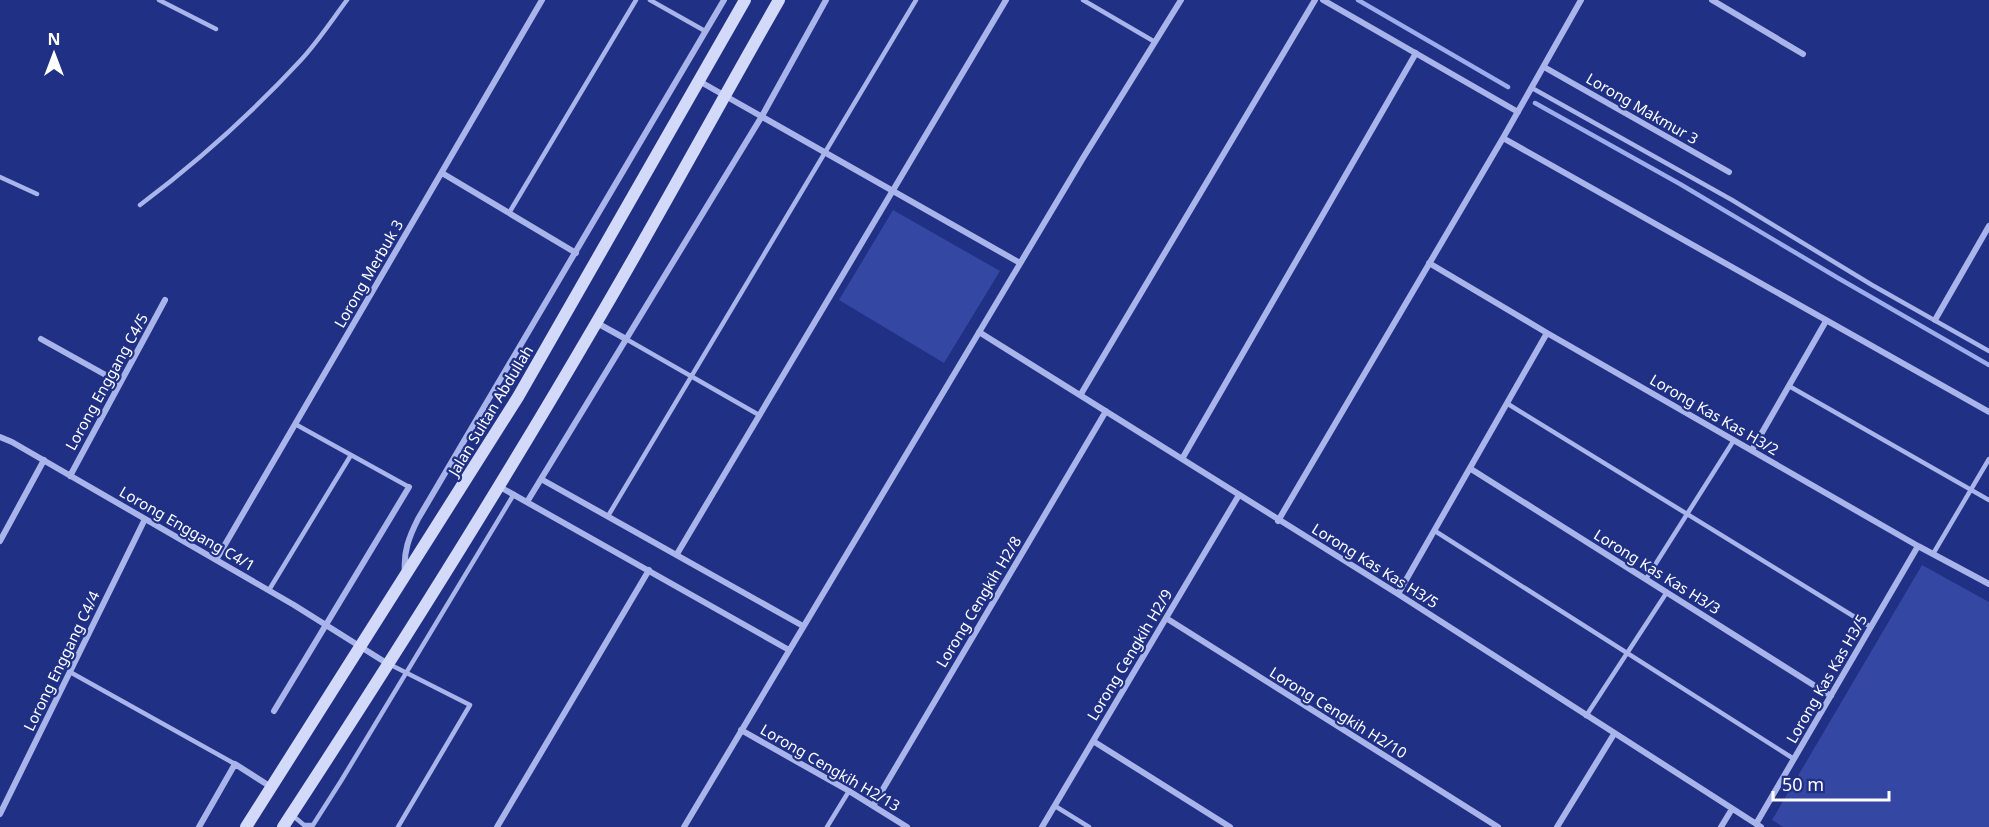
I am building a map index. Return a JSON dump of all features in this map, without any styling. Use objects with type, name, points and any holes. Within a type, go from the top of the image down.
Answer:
[{"type":"main road","name":"Jalan Sultan Abdullah","points":[[246,827],[518,397],[745,0]]},
{"type":"main road","points":[[282,827],[500,487],[597,323],[779,0]]},
{"type":"street","name":"Lorong Merbuk 3","points":[[216,560],[542,0]]},
{"type":"street","points":[[406,576],[404,561],[408,540],[418,519],[724,0]]},
{"type":"street","points":[[527,502],[762,116],[826,0]]},
{"type":"street","points":[[677,554],[1006,0]]},
{"type":"street","points":[[684,827],[1020,263],[1181,0]]},
{"type":"street","points":[[1081,394],[1316,0]]},
{"type":"street","points":[[1323,0],[1518,112]]},
{"type":"street","points":[[1278,520],[1503,138],[1581,0]]},
{"type":"street","points":[[1712,0],[1803,54]]},
{"type":"street","points":[[1182,459],[1416,53]]},
{"type":"street","name":"Lorong Makmur 3","points":[[1544,67],[1729,172]]},
{"type":"street","points":[[699,81],[1020,263]]},
{"type":"street","points":[[1503,138],[1989,412]]},
{"type":"street","points":[[441,173],[576,253]]},
{"type":"street","points":[[1935,320],[1989,226]]},
{"type":"street","name":"Lorong Kas Kas H3/2","points":[[1429,263],[1918,546],[1989,584]]},
{"type":"street","name":"Lorong Enggang C4/5","points":[[70,476],[165,300]]},
{"type":"street","points":[[1752,450],[1826,321]]},
{"type":"street","points":[[597,323],[626,339]]},
{"type":"street","name":"Lorong Kas Kas H3/5","points":[[979,332],[1398,594],[1759,825],[1794,759],[1918,546]]},
{"type":"street","points":[[1398,594],[1547,333]]},
{"type":"street","points":[[41,339],[120,383]]},
{"type":"street","name":"Lorong Cengkih H2/8","points":[[873,806],[1106,411]]},
{"type":"street","name":"Lorong Enggang C4/1","points":[[0,437],[269,590],[388,664]]},
{"type":"street","points":[[0,541],[44,460]]},
{"type":"street","name":"Lorong Kas Kas H3/3","points":[[1471,469],[1831,696]]},
{"type":"street","points":[[541,478],[803,626]]},
{"type":"street","points":[[273,711],[409,487]]},
{"type":"street","points":[[500,487],[789,650]]},
{"type":"street","name":"Lorong Cengkih H2/9","points":[[1042,827],[1239,495]]},
{"type":"street","name":"Lorong Enggang C4/4","points":[[0,814],[145,519]]},
{"type":"street","points":[[497,827],[649,570]]},
{"type":"street","name":"Lorong Cengkih H2/10","points":[[1166,618],[1498,827]]},
{"type":"street","name":"Lorong Cengkih H2/13","points":[[741,730],[849,791],[907,827]]},
{"type":"street","points":[[1557,827],[1614,734]]},
{"type":"street","points":[[1093,741],[1230,827]]},
{"type":"street","points":[[199,827],[235,764],[271,788]]},
{"type":"street","points":[[1721,827],[1732,809]]},
{"type":"lane","points":[[159,0],[216,29]]},
{"type":"lane","points":[[140,205],[169,183],[262,99],[301,60],[347,0]]},
{"type":"lane","points":[[509,213],[636,0]]},
{"type":"lane","points":[[650,0],[705,31]]},
{"type":"lane","points":[[608,516],[916,0]]},
{"type":"lane","points":[[1083,0],[1155,42]]},
{"type":"lane","points":[[1532,88],[1723,195],[1872,285],[1989,351]]},
{"type":"lane","points":[[0,177],[37,194]]},
{"type":"lane","points":[[626,339],[759,415]]},
{"type":"lane","points":[[1789,386],[1989,500]]},
{"type":"lane","points":[[1508,404],[1871,627]]},
{"type":"lane","points":[[295,424],[409,487]]},
{"type":"lane","points":[[1646,579],[1734,440]]},
{"type":"lane","points":[[269,590],[351,455]]},
{"type":"lane","points":[[1933,554],[1989,459]]},
{"type":"lane","points":[[291,814],[304,825],[313,825],[514,494]]},
{"type":"lane","points":[[1435,531],[1794,759]]},
{"type":"lane","points":[[1586,716],[1667,592]]},
{"type":"lane","points":[[388,664],[470,705],[398,827]]},
{"type":"lane","points":[[70,672],[235,764]]},
{"type":"lane","points":[[827,827],[849,791]]},
{"type":"lane","points":[[1054,806],[1089,827]]},
{"type":"shaded area","points":[[893,210],[1000,271],[944,363],[839,300]]},
{"type":"shaded area","points":[[1922,565],[1989,602],[1989,827],[1783,827],[1772,820]]},
{"type":"waterway","points":[[1358,0],[1508,87]]},
{"type":"waterway","points":[[1535,103],[1680,184],[1989,365]]}]
